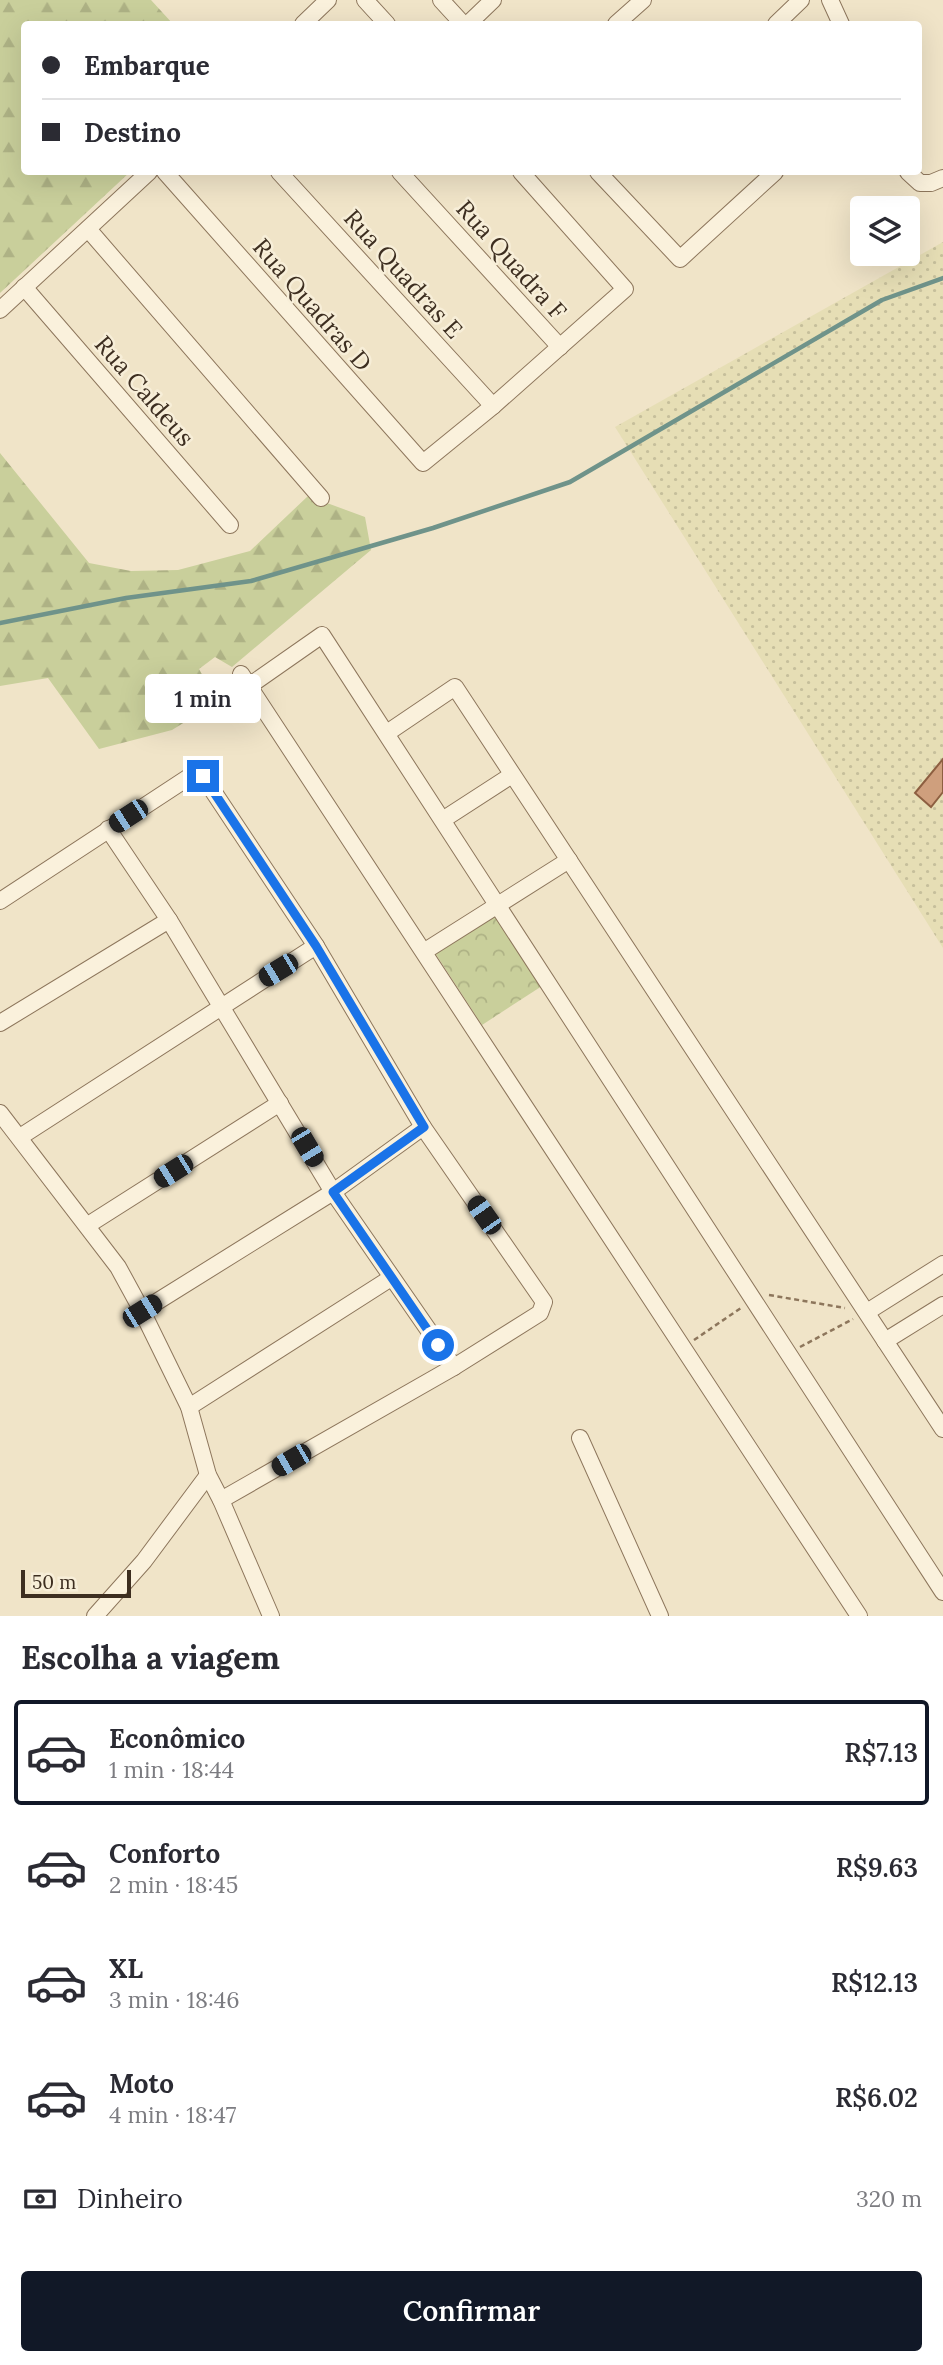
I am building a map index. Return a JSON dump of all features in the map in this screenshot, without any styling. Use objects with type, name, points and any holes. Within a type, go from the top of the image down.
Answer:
[{"type":"street","points":[[306,21],[328,0]]},
{"type":"street","points":[[365,0],[384,21]]},
{"type":"street","points":[[441,0],[462,21]]},
{"type":"street","points":[[468,21],[493,0]]},
{"type":"street","points":[[619,21],[643,0]]},
{"type":"street","points":[[779,21],[801,0]]},
{"type":"street","points":[[830,0],[840,21]]},
{"type":"street","points":[[0,310],[146,175]]},
{"type":"street","name":"Rua Quadras D","points":[[168,175],[419,461],[428,461],[493,407]]},
{"type":"street","name":"Rua Quadras E","points":[[282,175],[493,407]]},
{"type":"street","name":"Rua Quadra F","points":[[403,175],[560,347]]},
{"type":"street","points":[[493,407],[625,289],[524,175]]},
{"type":"street","points":[[603,177],[680,259],[772,175]]},
{"type":"street","points":[[911,175],[920,183],[937,180]]},
{"type":"street","points":[[88,229],[321,498]]},
{"type":"street","name":"Rua Caldeus","points":[[24,287],[230,525]]},
{"type":"street","points":[[859,1616],[245,680],[322,635],[444,819],[943,1592]]},
{"type":"street","points":[[387,733],[455,687],[943,1429]]},
{"type":"street","points":[[0,901],[189,777],[195,774],[203,776],[316,946],[424,1127],[544,1302],[540,1313],[454,1367],[222,1500]]},
{"type":"street","points":[[444,819],[512,775]]},
{"type":"street","points":[[108,829],[169,920],[333,1192],[454,1367]]},
{"type":"street","points":[[425,951],[569,860]]},
{"type":"street","points":[[0,1023],[169,920]]},
{"type":"street","points":[[20,1137],[316,946]]},
{"type":"street","points":[[88,1225],[280,1103]]},
{"type":"street","points":[[0,1113],[88,1225],[118,1267],[142,1311],[189,1407],[208,1475],[222,1500],[271,1616]]},
{"type":"street","points":[[142,1311],[333,1192],[424,1127]]},
{"type":"street","points":[[867,1311],[943,1265]]},
{"type":"street","points":[[189,1407],[391,1278]]},
{"type":"street","points":[[885,1341],[943,1305]]},
{"type":"street","points":[[580,1438],[660,1616]]},
{"type":"street","points":[[95,1616],[144,1561],[208,1475]]},
{"type":"path","points":[[683,1348],[753,1300],[769,1295],[867,1311]]},
{"type":"path","points":[[788,1354],[867,1311]]},
{"type":"shaded area","points":[[943,242],[943,948],[615,427],[900,266],[920,266],[920,255]]},
{"type":"green space","points":[[0,0],[151,0],[170,21],[21,21],[21,175],[127,175],[0,293]]},
{"type":"green space","points":[[0,453],[89,563],[131,571],[178,570],[250,551],[308,496],[365,517],[371,550],[232,667],[215,657],[199,669],[217,702],[172,730],[99,749],[48,678],[0,686]]},
{"type":"green space","points":[[495,914],[542,986],[482,1025],[435,953]]},
{"type":"building","points":[[943,759],[943,792],[931,807],[915,793]]},
{"type":"waterway","points":[[0,623],[126,598],[251,581],[433,528],[570,482],[882,300],[943,278]]},
{"type":"route","points":[[203,776],[209,781],[316,946],[424,1127],[333,1192],[438,1345]]}]
